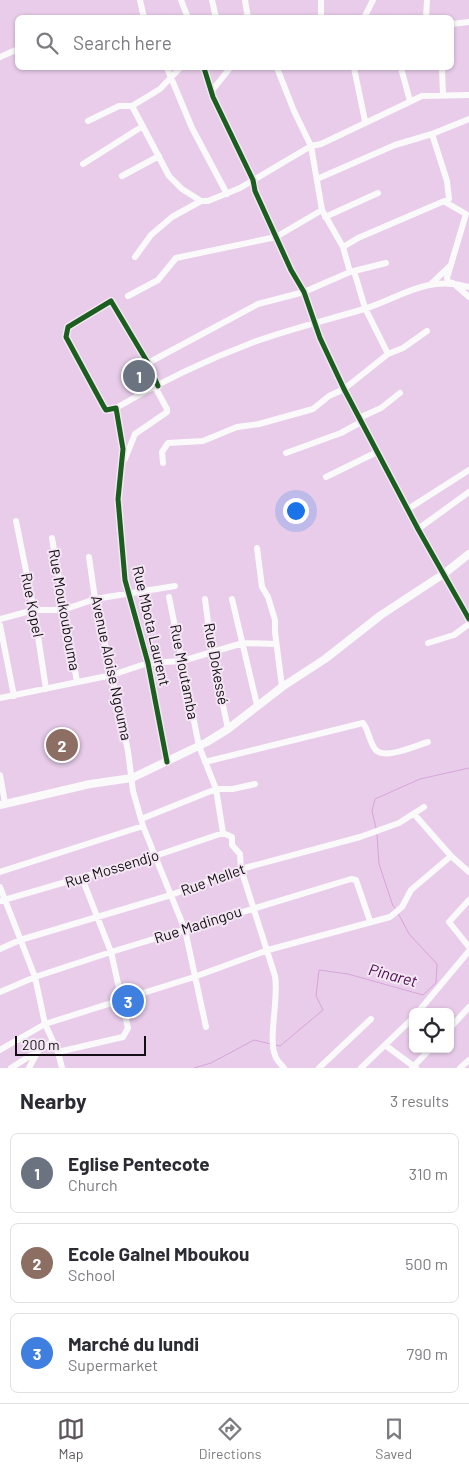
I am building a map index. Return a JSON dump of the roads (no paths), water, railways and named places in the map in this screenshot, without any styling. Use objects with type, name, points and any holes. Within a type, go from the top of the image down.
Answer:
[{"type":"main road","points":[[3,804],[90,784],[132,778],[199,746],[228,729],[257,705],[325,659],[381,615],[445,573],[469,554]]},
{"type":"street","points":[[140,0],[143,15]]},
{"type":"street","points":[[182,0],[187,15]]},
{"type":"street","points":[[212,0],[215,15]]},
{"type":"street","points":[[244,0],[247,15]]},
{"type":"street","points":[[321,0],[321,15]]},
{"type":"street","points":[[426,15],[427,0]]},
{"type":"street","points":[[365,15],[371,2]]},
{"type":"street","points":[[369,15],[371,2]]},
{"type":"street","points":[[454,24],[469,22]]},
{"type":"street","points":[[0,57],[15,50]]},
{"type":"street","points":[[168,70],[192,128],[227,194]]},
{"type":"street","points":[[88,121],[119,106],[132,106],[160,89],[178,70]]},
{"type":"street","points":[[205,70],[211,92],[253,180],[255,191],[276,237],[304,292],[320,338],[344,389],[418,529],[445,573],[458,603],[469,619]]},
{"type":"street","points":[[211,92],[228,70]]},
{"type":"street","points":[[278,70],[290,103],[311,146],[322,210],[343,247],[365,308],[388,354]]},
{"type":"street","points":[[354,70],[365,122]]},
{"type":"street","points":[[402,70],[410,100]]},
{"type":"street","points":[[442,70],[443,95]]},
{"type":"street","points":[[135,257],[162,224],[201,201],[208,201],[227,194],[311,146],[321,144],[410,100],[422,96],[469,95]]},
{"type":"street","points":[[132,106],[175,183],[201,201]]},
{"type":"street","points":[[317,179],[395,145],[432,134],[469,119]]},
{"type":"street","points":[[83,164],[143,126]]},
{"type":"street","points":[[343,247],[358,238],[445,202],[449,196],[447,181],[432,134]]},
{"type":"street","points":[[122,176],[159,156]]},
{"type":"street","points":[[325,217],[378,193]]},
{"type":"street","points":[[445,202],[464,211],[466,218],[447,278],[448,282],[469,287]]},
{"type":"street","points":[[128,296],[158,280],[176,258],[276,237],[322,210]]},
{"type":"street","points":[[148,363],[258,304],[304,292],[352,272],[386,263]]},
{"type":"street","points":[[432,283],[451,265]]},
{"type":"street","points":[[122,465],[135,434],[167,412],[167,409],[157,386],[148,363],[111,301],[68,327],[66,337],[106,410],[116,408],[157,386],[218,356],[316,322],[365,308],[411,289],[432,283],[453,283],[469,297]]},
{"type":"street","points":[[163,462],[162,452],[168,443],[203,442],[237,428],[306,412],[344,389],[388,354],[403,348],[427,331]]},
{"type":"street","points":[[286,453],[341,434],[400,393]]},
{"type":"street","name":"Rue Mbota Laurent","points":[[116,408],[123,449],[118,498],[125,580],[130,592],[148,663],[167,762]]},
{"type":"street","points":[[326,477],[377,452]]},
{"type":"street","points":[[408,509],[469,470]]},
{"type":"street","points":[[418,529],[469,492]]},
{"type":"street","name":"Rue Kopel","points":[[16,521],[34,610],[46,689]]},
{"type":"street","name":"Rue Moukoubouma","points":[[52,538],[77,682]]},
{"type":"street","points":[[257,548],[262,587],[268,597],[275,620],[282,687]]},
{"type":"street","name":"Avenue Aloise Ngouma","points":[[89,557],[95,599],[142,822],[184,930],[206,1027]]},
{"type":"street","points":[[0,619],[34,610],[63,610],[95,599],[175,586]]},
{"type":"street","name":"Rue Moutamba","points":[[169,597],[199,746],[216,789],[222,833]]},
{"type":"street","name":"Rue Dokessé","points":[[205,599],[212,653],[228,729]]},
{"type":"street","points":[[232,599],[257,705]]},
{"type":"street","points":[[428,643],[454,634],[469,624]]},
{"type":"street","points":[[0,625],[14,696]]},
{"type":"street","points":[[0,698],[112,675],[148,663],[182,660],[243,643],[276,644]]},
{"type":"street","points":[[205,762],[362,723],[367,728],[375,750],[380,753],[392,754],[428,742]]},
{"type":"street","points":[[0,775],[3,804]]},
{"type":"street","points":[[0,872],[142,822],[216,789],[233,789],[255,784]]},
{"type":"street","name":"Rue Mellet","points":[[0,949],[20,940],[171,895],[241,869],[360,837],[399,823],[424,807]]},
{"type":"street","points":[[414,814],[451,856],[469,872]]},
{"type":"street","points":[[222,833],[232,837],[232,845],[240,854],[241,869],[268,950],[278,990],[273,1047],[277,1060],[284,1068]]},
{"type":"street","name":"Rue Mossendjo","points":[[3,900],[155,856],[222,833]]},
{"type":"street","points":[[0,1050],[45,1024],[194,978],[268,950],[390,917],[402,907],[411,890],[451,856]]},
{"type":"street","points":[[58,1052],[123,1037],[128,1028],[120,1000],[111,952],[96,918],[82,878]]},
{"type":"street","name":"Rue Madingou","points":[[0,992],[35,977],[111,952],[254,907],[354,879],[356,880],[370,922]]},
{"type":"street","points":[[0,887],[3,900],[35,977],[45,1024],[58,1052],[62,1068]]},
{"type":"street","points":[[469,900],[449,922],[469,947]]},
{"type":"street","points":[[421,1008],[469,952]]},
{"type":"street","points":[[454,1024],[469,1007]]},
{"type":"street","points":[[319,1068],[371,1019]]},
{"type":"street","points":[[361,1068],[409,1022]]},
{"type":"street","points":[[11,1068],[52,1042]]},
{"type":"street","points":[[385,1045],[414,1067],[426,1053]]},
{"type":"street","points":[[29,1068],[38,1051]]},
{"type":"street","points":[[460,1068],[469,1060]]},
{"type":"waterway","name":"Pinaret","points":[[376,828],[372,811],[375,799],[420,779],[469,768]]},
{"type":"waterway","name":"Pinaret","points":[[377,835],[379,864],[393,906],[396,909]]},
{"type":"waterway","name":"Pinaret","points":[[275,1045],[280,1046],[323,1010],[316,996],[319,970],[348,974],[423,995],[436,983],[437,964],[409,934],[398,913]]},
{"type":"waterway","name":"Pinaret","points":[[194,1068],[211,1063],[254,1040],[271,1044]]},
{"type":"place","name":"Eglise Pentecote","points":[[139,376]]},
{"type":"place","name":"Ecole Galnel Mboukou","points":[[62,745]]},
{"type":"place","name":"Marché du lundi","points":[[128,1001]]}]
